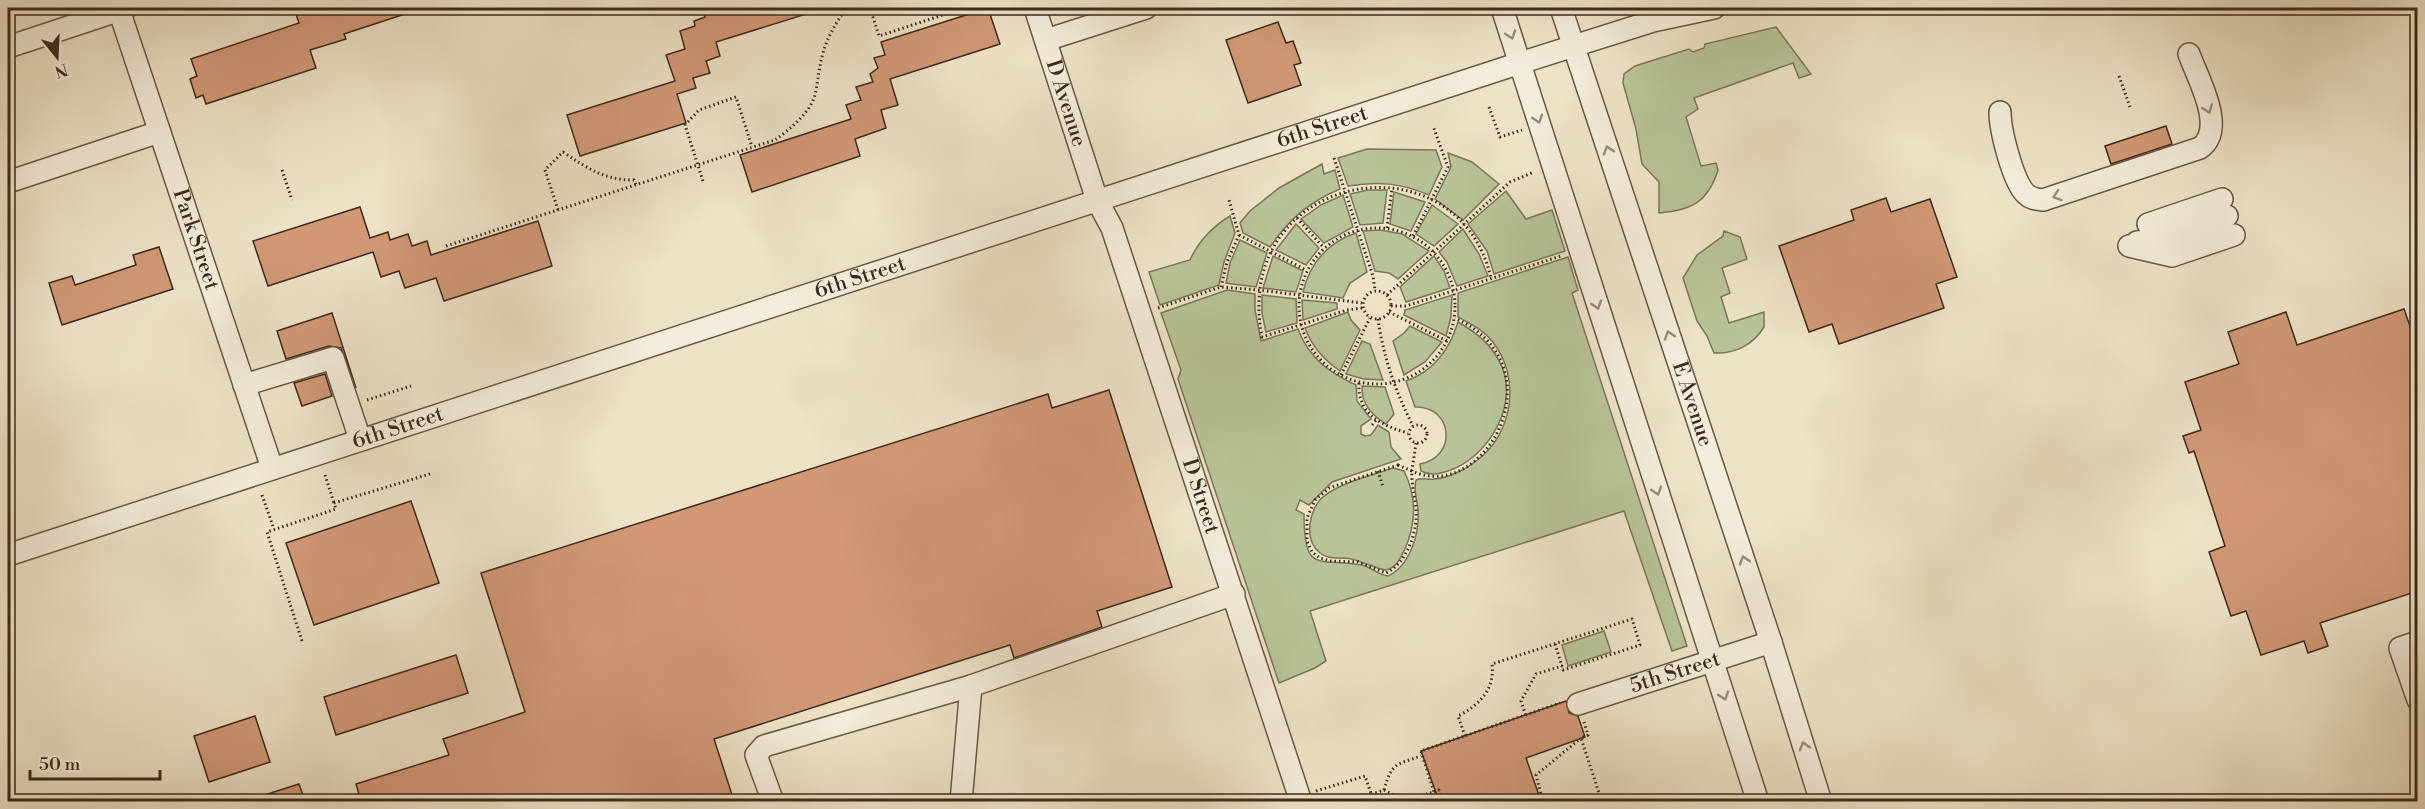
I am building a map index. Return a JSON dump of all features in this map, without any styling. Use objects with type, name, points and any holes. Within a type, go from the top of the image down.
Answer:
[{"type":"street","name":"D Avenue","points":[[1035,8],[1097,200]]},
{"type":"street","points":[[1046,40],[1146,8]]},
{"type":"street","points":[[1502,8],[1758,801]]},
{"type":"street","name":"E Avenue","points":[[1561,8],[1771,642],[1821,801]]},
{"type":"street","name":"6th Street","points":[[8,555],[1520,63],[1653,21],[1714,8]]},
{"type":"street","points":[[8,47],[122,9]]},
{"type":"street","name":"Park Street","points":[[122,9],[159,132],[272,468]]},
{"type":"street","points":[[2000,112],[2000,128],[2018,182],[2024,193],[2032,199],[2043,201],[2200,148],[2207,143],[2212,131],[2212,119],[2189,54]]},
{"type":"street","points":[[8,182],[159,132]]},
{"type":"street","name":"D Street","points":[[1097,200],[1112,228],[1304,796]]},
{"type":"street","points":[[2227,215],[2172,256],[2140,237],[2227,215]]},
{"type":"street","points":[[244,385],[333,358],[360,439]]},
{"type":"street","points":[[773,801],[756,755],[764,746],[971,686],[1234,594]]},
{"type":"street","name":"5th Street","points":[[1578,704],[1771,642]]},
{"type":"street","points":[[2418,642],[2400,648],[2418,700]]},
{"type":"street","points":[[961,801],[971,686]]},
{"type":"path","points":[[446,246],[775,140],[786,132],[806,110],[814,95],[823,52],[846,8]]},
{"type":"path","points":[[870,8],[879,36],[964,8]]},
{"type":"path","points":[[2119,76],[2130,107]]},
{"type":"path","points":[[703,181],[685,125],[699,110],[736,97],[752,147]]},
{"type":"path","points":[[1489,106],[1500,137],[1528,128]]},
{"type":"path","points":[[1413,236],[1448,167],[1433,126]]},
{"type":"path","points":[[558,210],[545,170],[563,152],[597,174],[616,179],[634,180],[636,185]]},
{"type":"path","points":[[1334,158],[1359,230],[1375,290]]},
{"type":"path","points":[[1387,295],[1510,182],[1540,169]]},
{"type":"path","points":[[282,171],[292,200]]},
{"type":"path","points":[[1387,228],[1392,188]]},
{"type":"path","points":[[1362,306],[1262,337],[1258,320],[1259,290],[1263,269],[1281,235],[1297,218],[1316,204],[1345,191],[1392,188],[1431,200],[1464,225],[1484,255],[1491,278]]},
{"type":"path","points":[[1221,287],[1227,262],[1239,235],[1229,200]]},
{"type":"path","points":[[1297,218],[1324,248]]},
{"type":"path","points":[[1387,228],[1413,236],[1434,252],[1449,273],[1454,291],[1455,318],[1448,341],[1427,366],[1409,378],[1375,384],[1359,382],[1341,375],[1329,368],[1314,353],[1301,326],[1299,296],[1307,270],[1324,248],[1341,237],[1359,230],[1387,228]]},
{"type":"path","points":[[1239,235],[1307,270]]},
{"type":"path","points":[[1391,306],[1406,306],[1568,253]]},
{"type":"path","points":[[1154,309],[1221,287],[1259,290],[1362,306],[1370,318],[1378,319],[1389,312],[1391,306],[1387,295],[1375,290]]},
{"type":"path","points":[[1362,306],[1365,296],[1375,290]]},
{"type":"path","points":[[1389,312],[1448,341]]},
{"type":"path","points":[[1341,375],[1370,318]]},
{"type":"path","points":[[1416,443],[1412,471],[1416,521],[1411,541],[1401,561],[1386,573],[1379,572],[1366,564],[1330,561],[1312,552],[1306,530],[1307,518],[1315,500],[1329,488],[1398,465],[1412,471],[1429,477],[1441,476],[1470,464],[1492,443],[1501,426],[1506,409],[1507,378],[1502,362],[1483,336],[1455,318]]},
{"type":"path","points":[[1378,319],[1382,343],[1413,426]]},
{"type":"path","points":[[1359,382],[1361,402],[1365,410],[1389,428],[1408,433]]},
{"type":"path","points":[[362,402],[411,386]]},
{"type":"path","points":[[1372,425],[1376,420]]},
{"type":"path","points":[[1408,433],[1413,426]]},
{"type":"path","points":[[1408,433],[1410,440],[1416,443],[1425,440],[1427,433],[1421,426],[1413,426]]},
{"type":"path","points":[[1378,471],[1383,487]]},
{"type":"path","points":[[334,503],[433,473]]},
{"type":"path","points":[[302,642],[267,532],[336,509],[325,475]]},
{"type":"path","points":[[262,495],[274,529]]},
{"type":"path","points":[[1465,736],[1458,716],[1471,710],[1485,696],[1492,679],[1492,664],[1555,644],[1632,620],[1640,645],[1563,670],[1555,644]]},
{"type":"path","points":[[1526,716],[1521,701],[1536,674],[1562,666]]},
{"type":"path","points":[[1434,792],[1421,751],[1576,698],[1588,735],[1581,738],[1536,775],[1543,801]]},
{"type":"path","points":[[1581,738],[1602,801]]},
{"type":"path","points":[[1384,790],[1389,772],[1394,766],[1421,756]]},
{"type":"path","points":[[1304,796],[1365,776],[1374,801]]},
{"type":"path","points":[[1350,801],[1384,790],[1403,800],[1439,790],[1443,801]]},
{"type":"green space","points":[[1776,27],[1811,74],[1799,78],[1793,63],[1694,98],[1698,109],[1686,117],[1701,166],[1716,163],[1718,170],[1704,197],[1690,207],[1659,213],[1659,182],[1642,164],[1636,129],[1623,83],[1624,74],[1635,66],[1689,49],[1693,52],[1704,48],[1705,44]]},
{"type":"green space","points":[[1367,149],[1436,150],[1442,167],[1429,195],[1389,184],[1348,186],[1338,158]]},
{"type":"green space","points":[[1448,153],[1472,162],[1499,184],[1463,220],[1435,199],[1451,167]]},
{"type":"green space","points":[[1322,164],[1324,174],[1335,170],[1340,189],[1301,212],[1270,247],[1243,233],[1240,223],[1250,211],[1279,188]]},
{"type":"green space","points":[[1368,190],[1387,190],[1383,223],[1360,225],[1350,194]]},
{"type":"green space","points":[[1506,191],[1526,219],[1552,210],[1565,251],[1494,274],[1487,251],[1468,224]]},
{"type":"green space","points":[[1394,192],[1425,202],[1411,231],[1390,224]]},
{"type":"green space","points":[[1343,195],[1353,227],[1324,243],[1301,219],[1321,205]]},
{"type":"green space","points":[[1432,205],[1458,224],[1434,246],[1416,234]]},
{"type":"green space","points":[[1230,216],[1235,233],[1224,262],[1219,285],[1160,305],[1149,272],[1190,260],[1207,235]]},
{"type":"green space","points":[[1296,224],[1319,248],[1306,265],[1276,250]]},
{"type":"green space","points":[[1463,229],[1479,254],[1488,276],[1457,286],[1447,262],[1439,252]]},
{"type":"green space","points":[[1380,230],[1402,234],[1429,251],[1398,279],[1389,273],[1375,271],[1363,231]]},
{"type":"green space","points":[[1724,231],[1740,237],[1747,259],[1722,268],[1730,293],[1721,297],[1729,323],[1764,312],[1764,327],[1743,347],[1729,352],[1714,353],[1697,321],[1683,278],[1697,255],[1723,236]]},
{"type":"green space","points":[[1356,233],[1367,272],[1350,283],[1343,298],[1303,292],[1310,272],[1321,255],[1336,242]]},
{"type":"green space","points":[[1240,240],[1267,253],[1256,287],[1226,283],[1230,263]]},
{"type":"green space","points":[[1273,256],[1303,271],[1296,292],[1263,288]]},
{"type":"green space","points":[[1434,256],[1444,271],[1450,288],[1406,302],[1400,287]]},
{"type":"green space","points":[[1568,257],[1578,290],[1572,293],[1687,646],[1672,651],[1624,511],[1310,611],[1326,661],[1279,683],[1178,379],[1181,370],[1161,313],[1227,290],[1255,294],[1255,310],[1261,341],[1298,329],[1308,348],[1321,363],[1356,385],[1357,401],[1371,419],[1361,426],[1361,434],[1371,435],[1378,425],[1389,432],[1391,447],[1401,459],[1332,482],[1309,505],[1300,500],[1296,510],[1304,514],[1307,546],[1310,554],[1316,559],[1362,565],[1388,576],[1396,571],[1408,557],[1415,538],[1418,518],[1416,480],[1445,477],[1472,464],[1489,450],[1499,436],[1509,404],[1510,387],[1501,355],[1488,337],[1458,317],[1458,293]]},
{"type":"green space","points":[[1262,295],[1296,299],[1297,323],[1266,332],[1262,313]]},
{"type":"green space","points":[[1452,295],[1451,317],[1446,336],[1404,315],[1405,310]]},
{"type":"green space","points":[[1302,300],[1337,303],[1337,309],[1303,320]]},
{"type":"green space","points":[[1348,312],[1351,320],[1360,330],[1340,371],[1319,353],[1305,328]]},
{"type":"green space","points":[[1458,322],[1481,337],[1498,359],[1505,375],[1504,409],[1498,425],[1477,454],[1448,471],[1428,474],[1421,471],[1420,464],[1432,460],[1441,452],[1446,432],[1437,414],[1428,409],[1415,407],[1406,381],[1424,372],[1439,358],[1455,332]]},
{"type":"green space","points":[[1410,326],[1442,342],[1425,362],[1404,375],[1393,341]]},
{"type":"green space","points":[[1362,341],[1370,344],[1383,380],[1364,379],[1346,374]]},
{"type":"green space","points":[[1362,386],[1385,387],[1394,414],[1386,424],[1376,417],[1365,404]]},
{"type":"green space","points":[[1393,468],[1404,471],[1413,501],[1411,531],[1397,563],[1384,570],[1355,560],[1320,553],[1311,540],[1310,532],[1312,516],[1319,501],[1339,487]]},
{"type":"green space","points":[[1604,631],[1611,652],[1568,666],[1562,645]]},
{"type":"building","points":[[294,8],[416,8],[417,10],[344,34],[346,39],[310,50],[316,68],[206,104],[203,95],[196,98],[190,79],[197,76],[191,59],[299,23]]},
{"type":"building","points":[[702,8],[816,8],[816,11],[716,42],[720,56],[706,61],[710,73],[693,78],[696,88],[677,94],[686,123],[580,156],[567,115],[675,81],[666,55],[685,49],[680,31],[695,26],[694,21],[705,17]]},
{"type":"building","points":[[988,8],[1000,44],[890,79],[898,105],[881,110],[886,128],[855,139],[860,156],[752,192],[740,155],[851,119],[846,105],[861,100],[856,87],[873,82],[870,74],[878,68],[874,58],[885,55],[881,42]]},
{"type":"building","points":[[1278,22],[1286,43],[1293,41],[1301,63],[1294,65],[1301,85],[1248,103],[1226,40]]},
{"type":"building","points":[[2166,126],[2172,144],[2111,164],[2105,146]]},
{"type":"building","points":[[1886,198],[1891,212],[1930,199],[1957,277],[1936,284],[1944,308],[1839,344],[1832,324],[1809,332],[1779,246],[1854,220],[1851,210]]},
{"type":"building","points":[[360,207],[370,238],[388,232],[390,240],[408,234],[412,246],[427,241],[431,255],[538,221],[552,266],[444,301],[436,278],[405,288],[399,271],[381,277],[373,252],[268,286],[253,241]]},
{"type":"building","points":[[159,247],[173,289],[62,325],[49,283],[72,276],[75,285],[136,265],[133,255]]},
{"type":"building","points":[[2404,309],[2418,349],[2418,591],[2320,623],[2328,646],[2308,653],[2304,641],[2261,655],[2246,611],[2231,616],[2209,552],[2225,546],[2194,451],[2189,453],[2183,436],[2201,430],[2185,382],[2239,364],[2228,332],[2286,312],[2297,345]]},
{"type":"building","points":[[332,313],[356,388],[341,348],[329,346],[286,359],[277,331]]},
{"type":"building","points":[[325,374],[332,396],[302,406],[294,383]]},
{"type":"building","points":[[1109,390],[1172,587],[1097,611],[1102,627],[1014,658],[1010,645],[714,739],[734,801],[361,801],[356,784],[449,755],[443,739],[525,712],[481,573],[1048,394],[1052,408]]},
{"type":"building","points":[[411,501],[439,583],[314,625],[286,543]]},
{"type":"building","points":[[456,655],[468,693],[336,735],[324,697]]},
{"type":"building","points":[[1566,701],[1569,713],[1578,716],[1585,737],[1526,758],[1541,801],[1439,801],[1421,751]]},
{"type":"building","points":[[255,716],[270,762],[209,782],[194,736]]},
{"type":"building","points":[[299,784],[305,801],[255,801],[255,798]]}]
